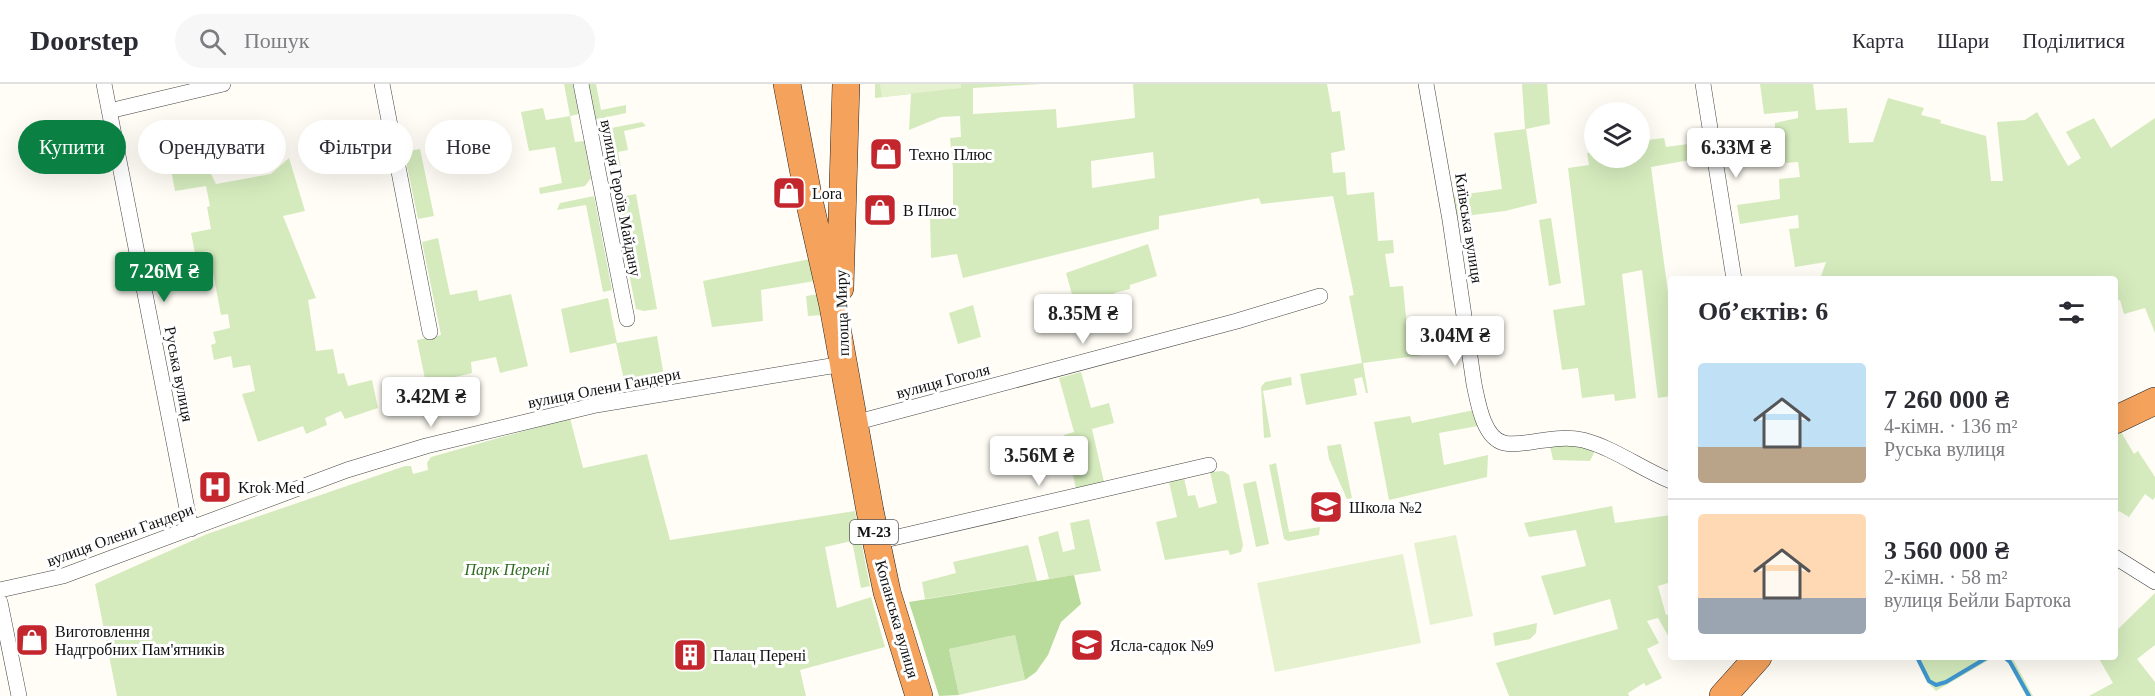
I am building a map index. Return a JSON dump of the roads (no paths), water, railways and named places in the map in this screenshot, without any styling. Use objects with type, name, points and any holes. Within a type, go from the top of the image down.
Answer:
[{"type":"highway","name":"площа Миру","points":[[787,84],[843,364]]},
{"type":"highway","name":"площа Миру","points":[[843,364],[840,297],[846,84]]},
{"type":"highway","points":[[809,200],[822,212],[828,213],[838,205],[843,191]]},
{"type":"highway","name":"Копанська вулиця","points":[[843,364],[890,605],[919,696]]},
{"type":"highway","points":[[2118,419],[2155,401]]},
{"type":"highway","points":[[1723,696],[1755,660]]},
{"type":"street","name":"Руська вулиця","points":[[104,84],[191,529]]},
{"type":"street","points":[[109,111],[223,84]]},
{"type":"street","points":[[382,84],[430,332]]},
{"type":"street","name":"вулиця Героїв Майдану","points":[[581,84],[627,319]]},
{"type":"street","name":"Київська вулиця","points":[[1426,84],[1450,220],[1477,401],[1487,428],[1498,441],[1508,444],[1558,438],[1581,439],[1605,448],[1668,480]]},
{"type":"street","points":[[1703,84],[1734,276]]},
{"type":"street","name":"вулиця Гоголя","points":[[854,423],[1237,321],[1320,296]]},
{"type":"street","name":"вулиця Олени Гандери","points":[[0,591],[63,576],[347,470],[437,443],[596,405],[843,364]]},
{"type":"street","points":[[876,542],[1209,465]]},
{"type":"street","points":[[2118,559],[2155,582]]},
{"type":"street","points":[[0,602],[19,696]]},
{"type":"waterway","points":[[1918,660],[1929,681],[1936,685],[1946,682],[1983,660]]},
{"type":"waterway","points":[[2008,660],[2029,696]]},
{"type":"place","name":"Техно Плюс","points":[[886,154]]},
{"type":"place","name":"Lora","points":[[789,193]]},
{"type":"place","name":"В Плюс","points":[[880,210]]},
{"type":"place","name":"Krok Med","points":[[215,487]]},
{"type":"place","name":"Школа №2","points":[[1326,507]]},
{"type":"place","name":"Виготовлення Надгробних Пам'ятників","points":[[32,640]]},
{"type":"place","name":"Ясла-садок №9","points":[[1087,645]]},
{"type":"place","name":"Палац Перені","points":[[690,655]]},
{"type":"park label","name":"Парк Перені","points":[[507,569]]}]
